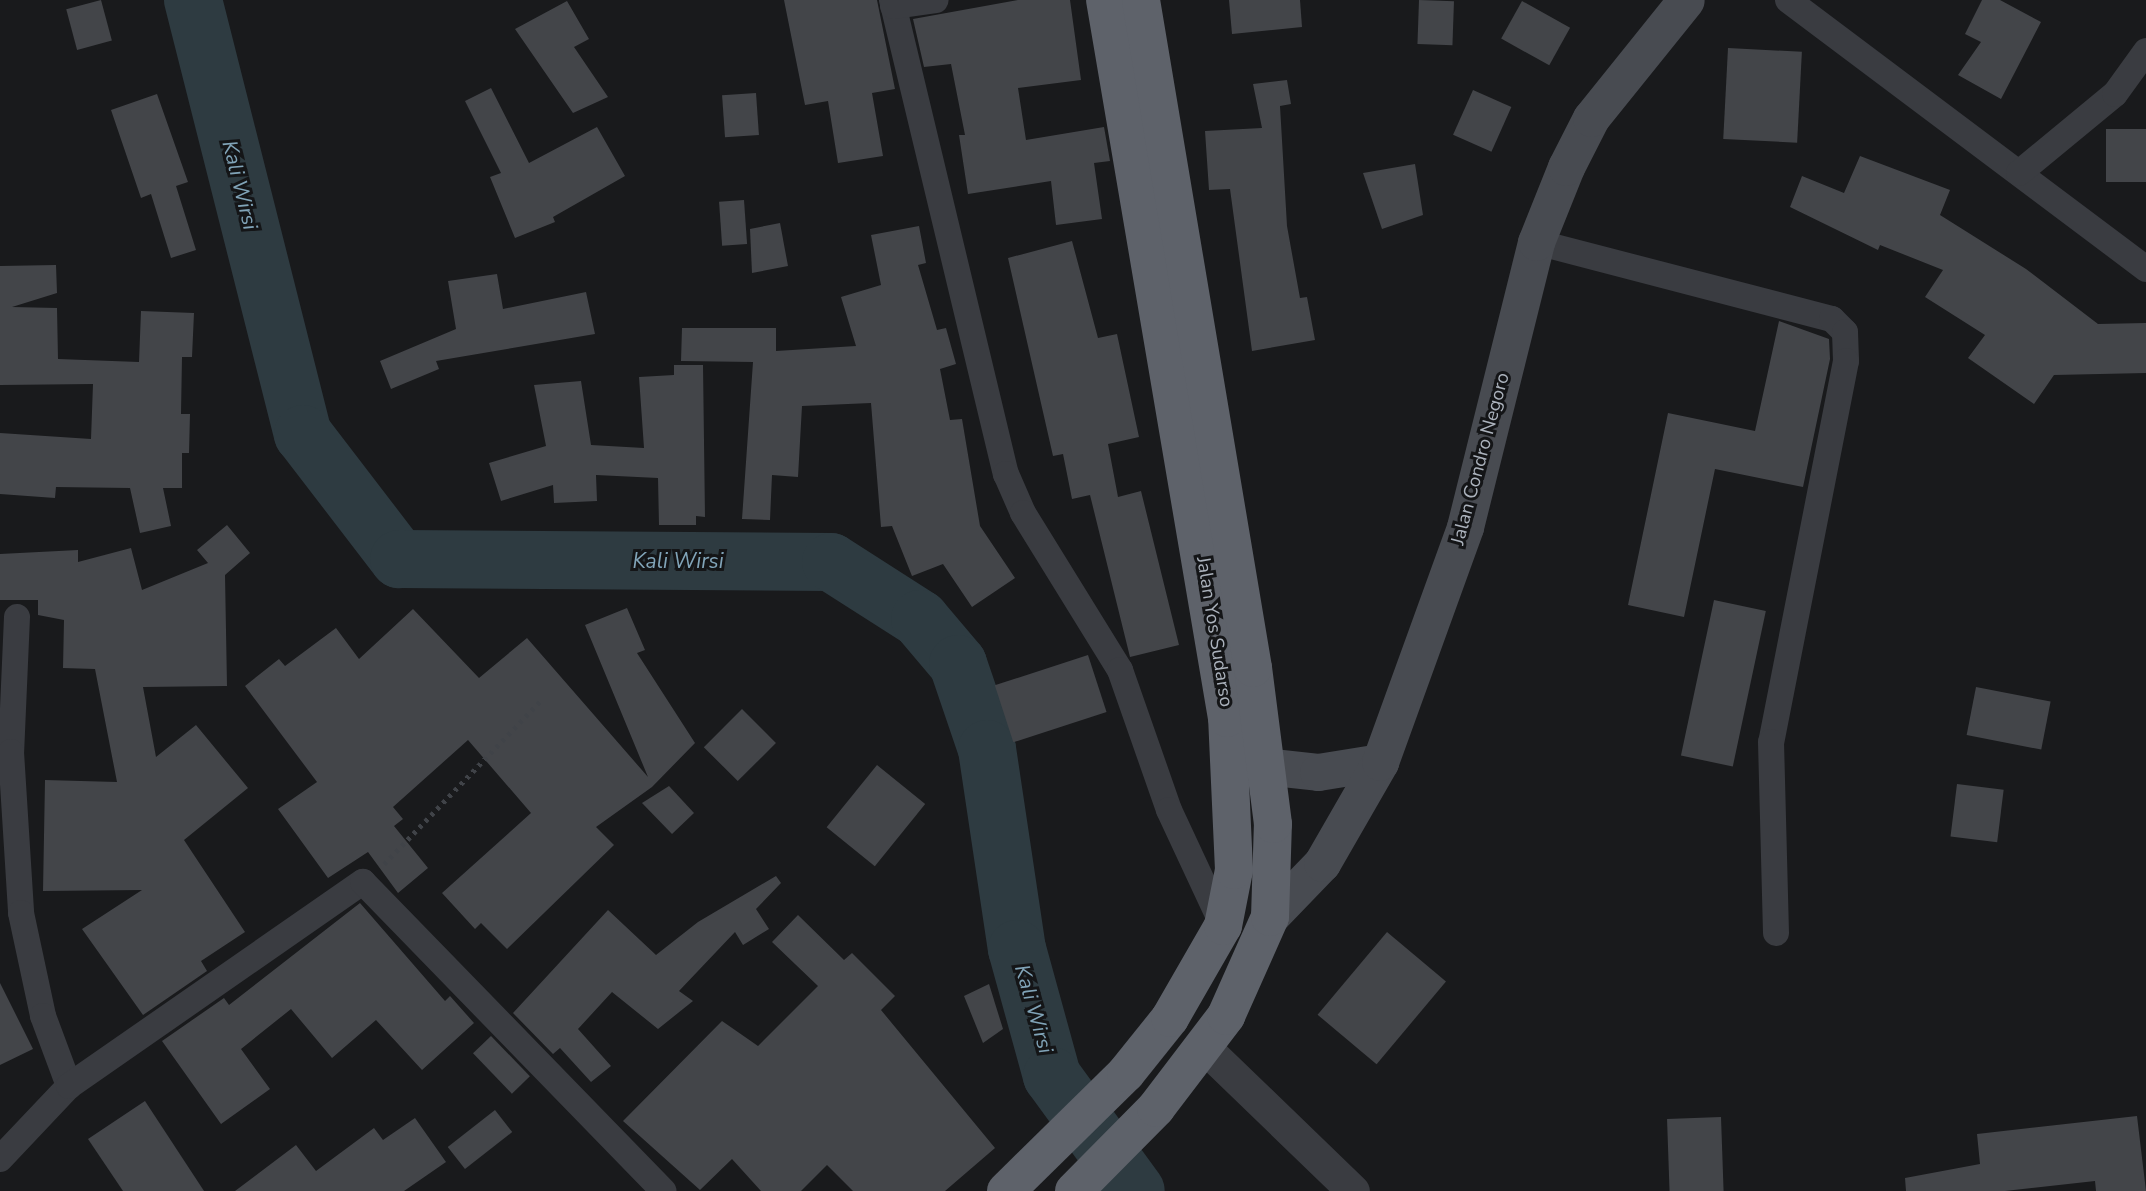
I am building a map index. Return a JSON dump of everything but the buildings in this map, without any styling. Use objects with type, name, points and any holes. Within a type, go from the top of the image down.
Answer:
[{"type":"highway","name":"Jalan Yos Sudarso","points":[[1077,1189],[1156,1108],[1205,1046],[1243,987],[1270,917],[1273,824],[1263,766],[1253,668],[1167,268],[1105,0]]},
{"type":"highway","name":"Jalan Yos Sudarso","points":[[1006,1191],[1043,1151],[1126,1073],[1198,978],[1223,926],[1234,870],[1227,718],[1167,268],[1141,0]]},
{"type":"main road","name":"Jalan Condro Negoro","points":[[1270,917],[1322,863],[1380,762],[1465,527],[1536,242],[1591,118],[1686,0]]},
{"type":"main road","points":[[1263,766],[1318,772],[1380,762]]},
{"type":"street","points":[[936,0],[893,3],[1006,474],[1023,513],[1120,670],[1169,810],[1223,926]]},
{"type":"street","points":[[1788,0],[2146,269]]},
{"type":"street","points":[[2019,173],[2115,94],[2146,51]]},
{"type":"street","points":[[1536,242],[1820,315],[1845,332],[1846,361],[1771,742],[1776,933]]},
{"type":"street","points":[[17,617],[11,752],[21,914],[43,1016],[69,1086]]},
{"type":"street","points":[[0,1159],[69,1086],[258,951],[367,882],[664,1191]]},
{"type":"street","points":[[1205,1046],[1353,1191]]},
{"type":"path","points":[[367,882],[541,701]]},
{"type":"waterway","name":"Kali Wirsi","points":[[193,0],[303,434],[399,559],[831,562],[920,619],[958,664],[987,749],[1017,949],[1052,1076],[1136,1191]]}]
